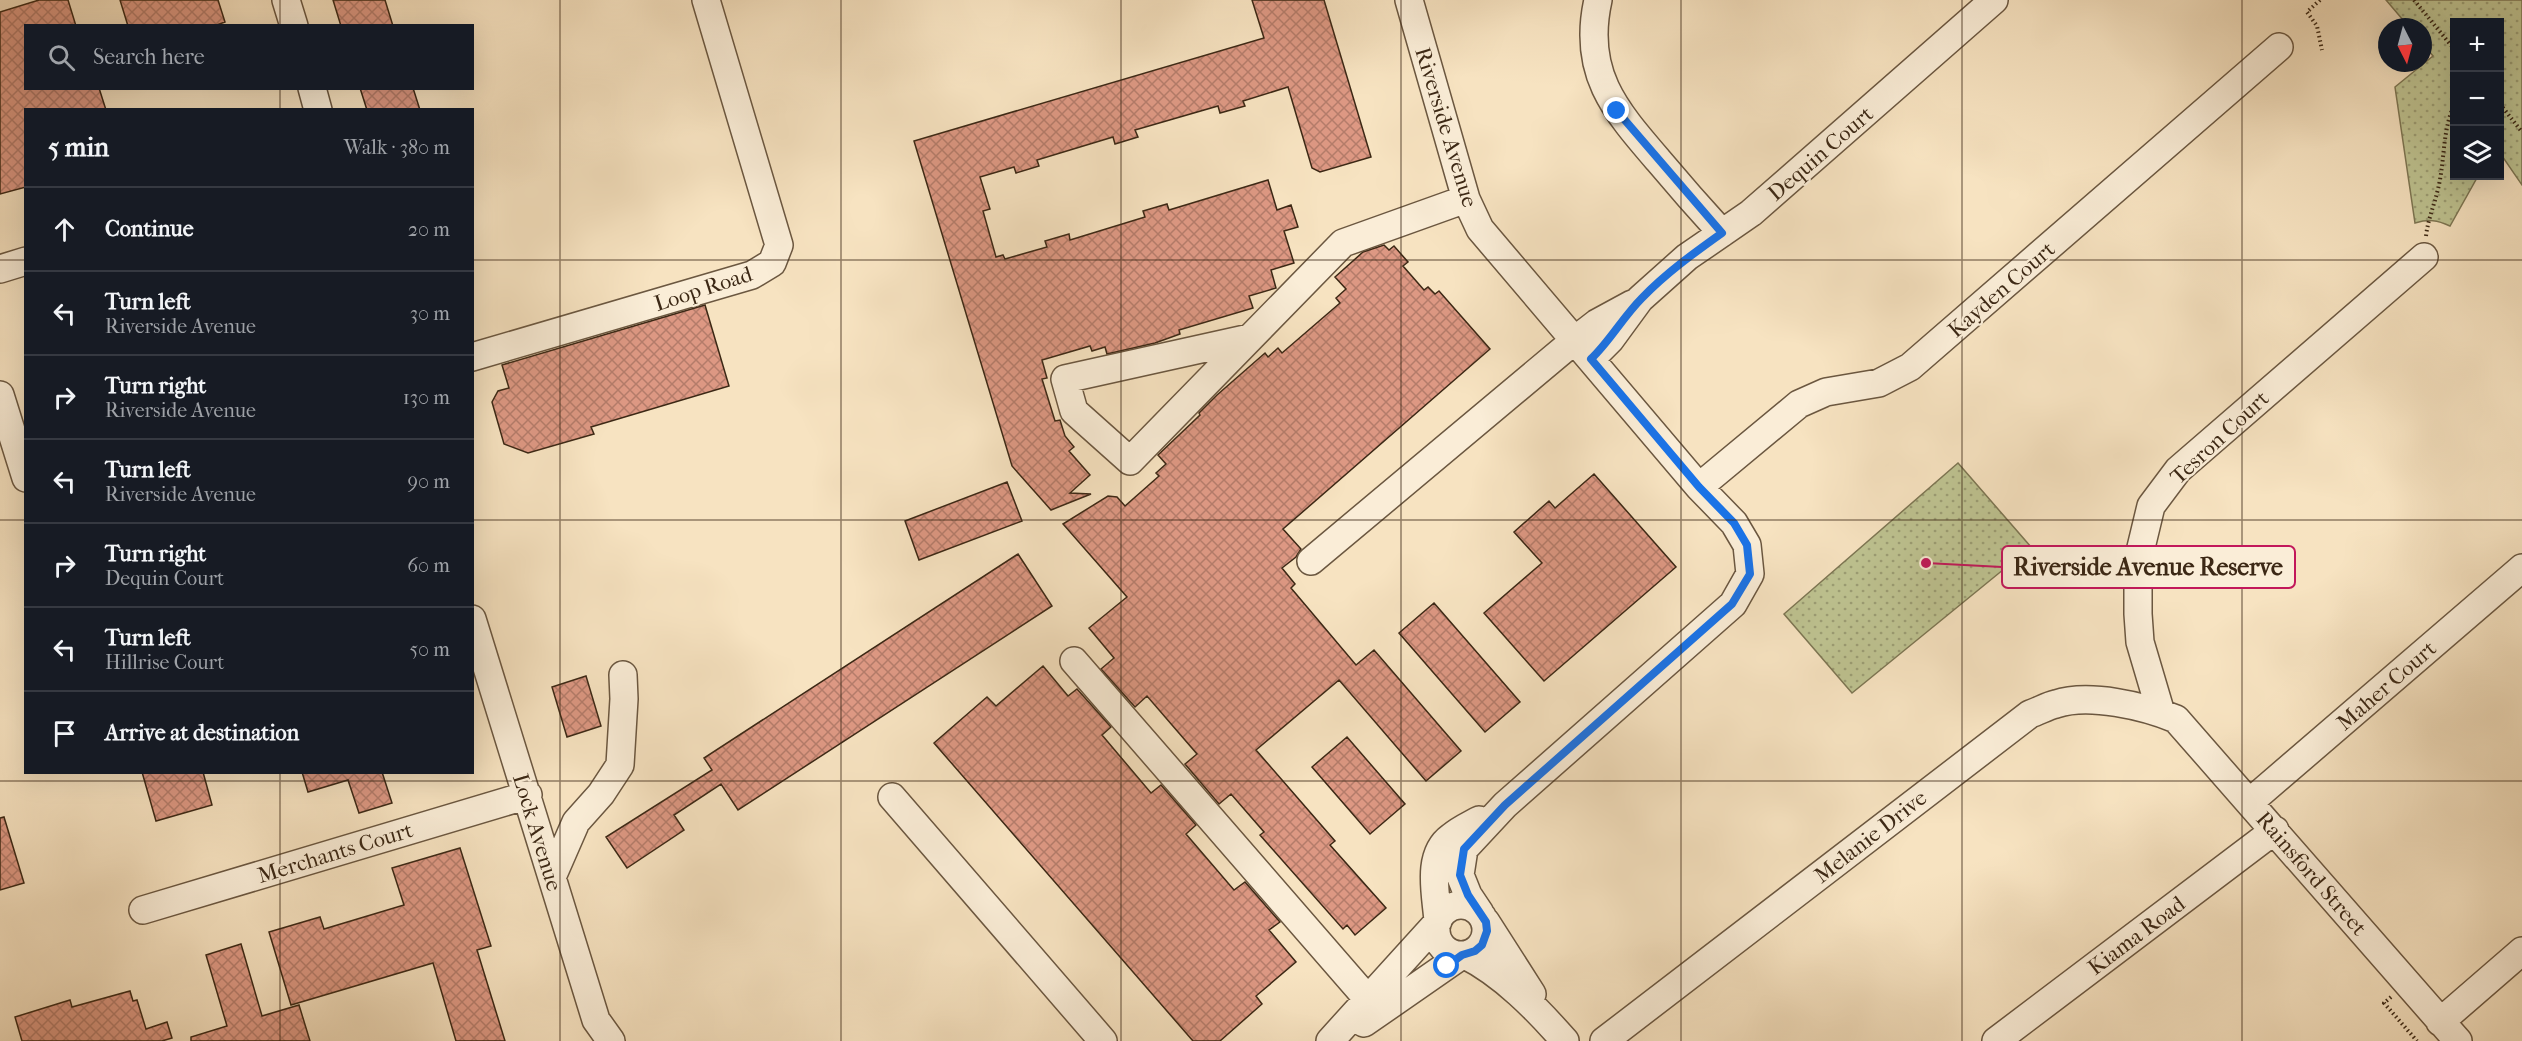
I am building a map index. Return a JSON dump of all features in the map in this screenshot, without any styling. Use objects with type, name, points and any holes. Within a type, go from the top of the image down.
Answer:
[{"type":"street","points":[[286,0],[293,24]]},
{"type":"street","name":"Loop Road","points":[[474,356],[752,275],[772,263],[779,245],[706,0]]},
{"type":"street","name":"Riverside Avenue","points":[[1409,0],[1466,199],[1480,229],[1699,487],[1734,523],[1747,545],[1750,574],[1732,604],[1505,805],[1464,849],[1460,875],[1468,895],[1558,1033]]},
{"type":"street","points":[[1598,0],[1594,25],[1595,51],[1608,95],[1628,125],[1722,233]]},
{"type":"street","name":"Dequin Court","points":[[1311,561],[1583,350],[1610,340],[1641,299],[1687,257],[1751,213],[1994,0]]},
{"type":"street","name":"Kayden Court","points":[[1699,487],[1799,404],[1826,392],[1880,383],[1910,367],[2279,47]]},
{"type":"street","points":[[313,90],[317,108]]},
{"type":"street","points":[[1250,338],[1065,379],[1074,411],[1130,461],[1343,243],[1466,199]]},
{"type":"street","name":"Tesron Court","points":[[2161,713],[2140,642],[2138,614],[2139,560],[2151,506],[2178,470],[2424,257]]},
{"type":"street","points":[[0,269],[24,262]]},
{"type":"street","points":[[0,395],[24,472]]},
{"type":"street","name":"Maher Court","points":[[2250,802],[2522,568]]},
{"type":"street","name":"Lock Avenue","points":[[474,625],[596,1020],[610,1041]]},
{"type":"street","points":[[1074,661],[1374,1006]]},
{"type":"street","points":[[552,877],[576,822],[601,794],[620,765],[623,675]]},
{"type":"street","name":"Melanie Drive","points":[[1604,1041],[2030,714],[2058,703],[2084,700],[2112,702],[2161,713]]},
{"type":"street","name":"Rainsford Street","points":[[2161,713],[2176,719],[2275,830],[2451,1035]]},
{"type":"street","name":"Merchants Court","points":[[142,910],[528,795]]},
{"type":"street","points":[[892,797],[1103,1041]]},
{"type":"street","name":"Riverside Avenue","points":[[1437,922],[1434,874],[1437,855],[1449,838],[1505,805]]},
{"type":"street","name":"Kiama Road","points":[[1996,1041],[2275,830]]},
{"type":"street","points":[[1330,1041],[1374,1006],[1482,945],[1487,931],[1483,917],[1474,907],[1456,905],[1447,909],[1374,1006],[1338,1041]]},
{"type":"street","points":[[1437,922],[1437,937],[1440,945],[1453,954],[1464,955],[1493,971],[1558,1033]]},
{"type":"street","points":[[2451,1035],[2522,951]]},
{"type":"path","points":[[2320,0],[2307,12],[2317,26],[2322,50]]},
{"type":"path","points":[[2414,0],[2450,44]]},
{"type":"path","points":[[2504,110],[2522,132]]},
{"type":"path","points":[[2424,257],[2428,216],[2438,189],[2450,115]]},
{"type":"green space","points":[[2386,0],[2522,0],[2522,185],[2504,159],[2504,18],[2450,18],[2450,180],[2476,180],[2450,226],[2433,221],[2415,223],[2395,87],[2413,72],[2432,72],[2432,18],[2401,18]]},
{"type":"green space","points":[[1958,463],[2031,547],[1852,693],[1784,614]]},
{"type":"building","points":[[39,0],[68,0],[75,24],[24,24],[24,90],[100,90],[105,108],[24,108],[24,188],[0,194],[0,12]]},
{"type":"building","points":[[120,0],[218,0],[225,22],[220,24],[127,24]]},
{"type":"building","points":[[333,0],[385,0],[392,24],[340,24]]},
{"type":"building","points":[[1252,0],[1324,0],[1371,157],[1320,172],[1312,168],[1288,87],[1243,101],[1245,106],[1220,113],[1218,106],[1135,130],[1138,137],[1115,144],[1113,137],[1037,160],[1039,166],[1016,173],[1014,167],[980,177],[990,209],[983,211],[996,257],[1003,255],[1005,259],[1047,247],[1045,241],[1069,234],[1070,240],[1145,217],[1143,211],[1167,204],[1169,210],[1268,180],[1277,210],[1291,205],[1298,227],[1284,231],[1294,263],[1271,270],[1276,288],[1249,296],[1253,308],[1179,330],[1180,334],[1155,343],[1107,354],[1105,347],[1092,351],[1090,346],[1042,360],[1047,378],[1042,379],[1055,421],[1060,420],[1065,436],[1074,447],[1069,451],[1090,475],[1070,493],[1091,494],[1051,510],[1012,466],[914,141],[1264,38]]},
{"type":"building","points":[[361,90],[414,90],[419,108],[366,108]]},
{"type":"building","points":[[1384,245],[1389,250],[1394,246],[1408,262],[1403,266],[1424,290],[1428,287],[1435,294],[1439,291],[1490,349],[1283,529],[1301,549],[1296,557],[1282,568],[1295,584],[1291,588],[1356,665],[1374,650],[1461,751],[1426,781],[1339,680],[1256,750],[1335,841],[1330,845],[1386,908],[1355,935],[1347,925],[1343,929],[1260,835],[1264,832],[1231,794],[1219,804],[1185,764],[1197,754],[1147,696],[1135,707],[1101,669],[1114,658],[1089,628],[1127,597],[1063,524],[1108,496],[1117,497],[1125,506],[1159,476],[1156,473],[1166,464],[1158,455],[1200,415],[1199,413],[1265,353],[1268,357],[1278,348],[1282,353],[1340,303],[1336,298],[1346,289],[1335,277],[1363,252]]},
{"type":"building","points":[[705,305],[729,386],[591,427],[594,434],[528,453],[504,444],[492,402],[498,391],[509,388],[502,365]]},
{"type":"building","points":[[1594,474],[1676,567],[1544,681],[1484,613],[1542,563],[1514,532],[1549,501],[1555,508]]},
{"type":"building","points":[[1007,482],[1022,521],[919,560],[905,521]]},
{"type":"building","points":[[1018,554],[1052,606],[738,810],[721,784],[674,815],[684,830],[627,868],[606,837],[712,770],[704,758]]},
{"type":"building","points":[[1434,603],[1520,702],[1485,732],[1399,633]]},
{"type":"building","points":[[1043,666],[1068,696],[1077,689],[1111,727],[1102,735],[1151,793],[1161,785],[1196,825],[1186,834],[1234,890],[1245,882],[1280,922],[1269,930],[1296,962],[1256,996],[1262,1004],[1220,1041],[1193,1041],[934,743],[987,697],[996,706]]},
{"type":"building","points":[[586,676],[601,726],[567,737],[552,687]]},
{"type":"building","points":[[1347,737],[1405,804],[1370,834],[1312,767]]},
{"type":"building","points":[[143,774],[204,774],[212,805],[156,821]]},
{"type":"building","points":[[303,774],[383,774],[392,803],[359,813],[348,780],[308,792]]},
{"type":"building","points":[[4,817],[24,883],[0,890],[0,818]]},
{"type":"building","points":[[460,848],[491,946],[477,950],[505,1041],[456,1041],[433,963],[291,1005],[269,932],[320,917],[324,929],[404,905],[392,868]]},
{"type":"building","points":[[241,944],[262,1016],[299,1005],[310,1041],[191,1041],[191,1037],[227,1026],[206,955]]},
{"type":"building","points":[[130,991],[133,1001],[137,1000],[146,1029],[167,1022],[172,1038],[162,1041],[22,1041],[15,1017],[70,1000],[72,1007]]},
{"type":"place","name":"Riverside Avenue Reserve","points":[[1926,563]]},
{"type":"route","points":[[1447,966],[1482,945],[1487,931],[1486,922],[1468,895],[1460,875],[1464,849],[1505,805],[1732,604],[1750,574],[1747,545],[1734,523],[1699,487],[1591,359],[1610,340],[1641,299],[1687,257],[1722,233],[1617,111]]}]
